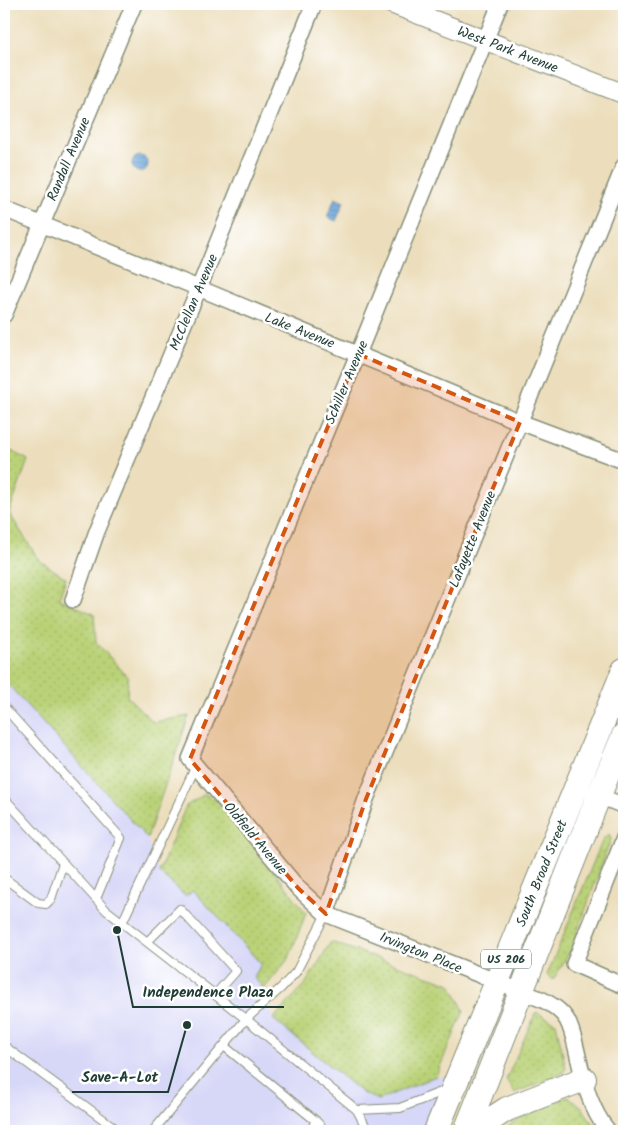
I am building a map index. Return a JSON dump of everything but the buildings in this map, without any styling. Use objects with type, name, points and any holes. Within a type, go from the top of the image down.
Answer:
[{"type":"main road","name":"South Broad Street","points":[[436,1131],[624,670]]},
{"type":"main road","name":"South Broad Street","points":[[466,1131],[624,736]]},
{"type":"main road","points":[[473,1131],[507,1109],[584,1079]]},
{"type":"street","name":"Randall Avenue","points":[[4,315],[134,4]]},
{"type":"street","name":"McClellan Avenue","points":[[72,600],[97,531],[199,288],[314,4]]},
{"type":"street","name":"West Park Avenue","points":[[392,4],[624,94]]},
{"type":"street","name":"Schiller Avenue","points":[[193,763],[500,4]]},
{"type":"street","name":"Lafayette Avenue","points":[[326,914],[366,799],[624,166]]},
{"type":"street","name":"Lake Avenue","points":[[4,209],[520,422],[624,462]]},
{"type":"street","name":"Oldfield Avenue","points":[[193,763],[298,888],[326,914]]},
{"type":"street","points":[[576,787],[624,806]]},
{"type":"street","points":[[624,838],[574,964],[624,986]]},
{"type":"street","name":"Irvington Place","points":[[326,914],[543,1000],[556,1008],[566,1018],[572,1031],[592,1105],[608,1131]]},
{"type":"lane","points":[[4,707],[121,838],[96,899]]},
{"type":"lane","points":[[122,923],[193,763]]},
{"type":"lane","points":[[4,798],[106,910],[246,1019],[357,1110],[368,1131]]},
{"type":"lane","points":[[4,878],[38,903],[46,904],[51,899],[63,863]]},
{"type":"lane","points":[[147,942],[180,909],[236,971],[215,995]]},
{"type":"lane","points":[[153,1131],[246,1019],[296,972],[326,914]]},
{"type":"lane","points":[[4,1046],[119,1131]]},
{"type":"lane","points":[[224,1046],[316,1121],[324,1131]]},
{"type":"lane","points":[[357,1110],[400,1108],[454,1086]]},
{"type":"lane","points":[[310,1131],[316,1121]]},
{"type":"highlighted area","points":[[358,354],[520,422],[366,799],[326,914],[298,888],[190,759]]},
{"type":"shaded area","points":[[4,680],[147,838],[159,872],[193,889],[261,964],[254,978],[264,989],[273,1019],[362,1093],[378,1100],[436,1076],[447,1078],[427,1131],[4,1131]]},
{"type":"green space","points":[[4,447],[28,460],[9,513],[39,560],[66,578],[59,599],[94,614],[96,642],[128,677],[127,696],[153,722],[189,716],[147,838],[4,680]]},
{"type":"green space","points":[[205,794],[223,804],[306,913],[289,958],[264,989],[254,978],[261,964],[193,890],[185,896],[159,872],[186,806]]},
{"type":"green space","points":[[609,834],[611,839],[571,950],[553,980],[547,975],[603,839]]},
{"type":"green space","points":[[331,942],[451,984],[464,1011],[436,1076],[378,1100],[362,1093],[273,1019],[306,983]]},
{"type":"green space","points":[[536,1012],[556,1023],[566,1069],[561,1074],[514,1093],[506,1080]]},
{"type":"green space","points":[[568,1096],[581,1106],[598,1131],[501,1131],[519,1119]]},
{"type":"water","points":[[140,156],[148,164],[140,172],[132,164]]},
{"type":"water","points":[[335,198],[344,202],[336,221],[327,217]]},
{"type":"place","name":"Independence Plaza","points":[[117,930]]},
{"type":"place","name":"Save-A-Lot","points":[[187,1025]]}]
